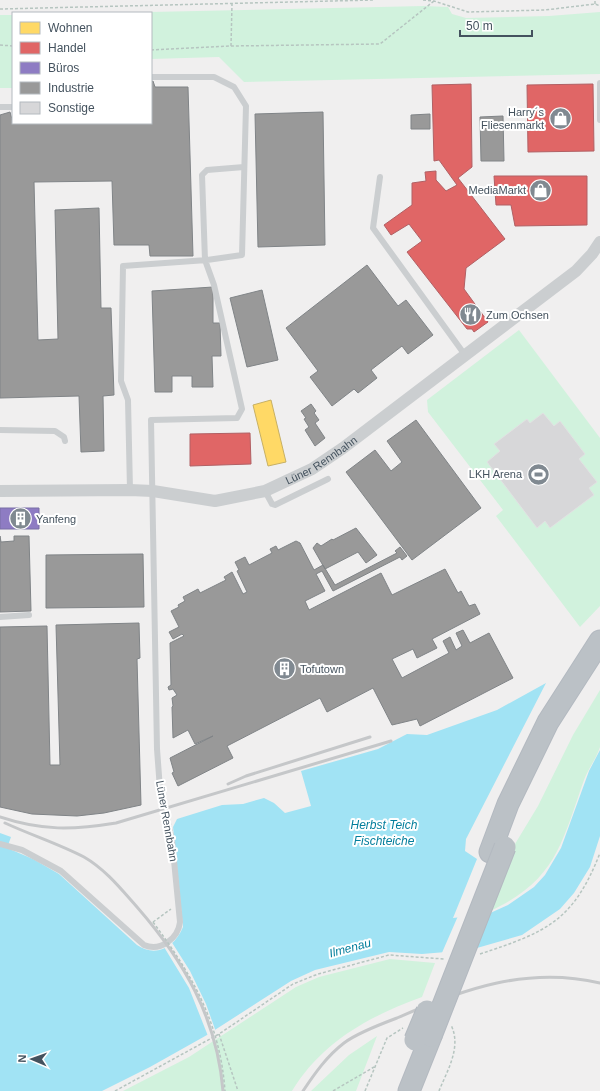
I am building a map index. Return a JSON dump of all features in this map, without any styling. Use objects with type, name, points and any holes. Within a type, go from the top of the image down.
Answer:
[{"type":"highway","points":[[497,849],[508,804],[548,722],[600,641]]},
{"type":"highway","points":[[395,1091],[417,1034],[497,849],[583,688],[600,664]]},
{"type":"highway","points":[[409,1091],[417,1034]]},
{"type":"street","name":"Lüner Rennbahn","points":[[0,491],[153,491],[215,501],[265,491],[312,469],[410,399],[465,355],[596,257],[600,242]]},
{"type":"lane","points":[[130,490],[128,400],[121,381],[123,266],[204,260],[242,255],[246,106],[234,86],[214,77],[152,77]]},
{"type":"lane","points":[[600,83],[600,120]]},
{"type":"lane","points":[[0,107],[12,107]]},
{"type":"lane","points":[[153,491],[151,420],[237,418],[242,409],[214,285],[204,260],[202,175],[207,170],[244,167]]},
{"type":"lane","points":[[380,176],[373,228],[465,355]]},
{"type":"lane","points":[[0,430],[55,431],[64,437],[66,441]]},
{"type":"lane","points":[[265,491],[272,504],[276,506],[328,479]]},
{"type":"lane","name":"Lüner Rennbahn","points":[[0,844],[22,850],[61,871],[144,945],[153,948],[163,945],[177,932],[180,922],[172,840],[160,789],[157,756],[153,491]]},
{"type":"lane","points":[[0,617],[29,615]]},
{"type":"path","points":[[0,9],[374,0]]},
{"type":"path","points":[[423,0],[434,0],[468,12],[545,10],[595,4],[600,6]]},
{"type":"path","points":[[152,50],[231,46],[380,44],[434,0]]},
{"type":"path","points":[[231,46],[232,4]]},
{"type":"path","points":[[0,45],[12,46]]},
{"type":"path","points":[[476,955],[536,934],[556,922],[571,908],[582,892],[600,853]]},
{"type":"path","points":[[165,912],[153,922],[181,959],[204,1005],[218,1047],[225,1091]]},
{"type":"path","points":[[115,1091],[219,1034],[293,984],[318,974],[389,955],[449,959]]},
{"type":"path","points":[[439,1091],[455,1051],[455,1033],[450,1022]]},
{"type":"path","points":[[219,1034],[238,1091]]},
{"type":"path","points":[[365,1091],[387,1038],[417,1034]]},
{"type":"path","points":[[333,1091],[374,1067]]},
{"type":"green space","points":[[424,6],[448,7],[452,14],[466,18],[549,16],[600,12],[600,74],[244,82],[219,57],[152,59],[152,12],[149,12]]},
{"type":"green space","points":[[0,15],[12,15],[12,88],[0,88]]},
{"type":"green space","name":"LKH Arena","points":[[519,330],[600,438],[600,606],[580,627],[496,516],[503,510],[428,412],[427,400]]},
{"type":"green space","points":[[600,690],[600,747],[584,780],[569,824],[553,859],[542,874],[528,887],[511,900],[488,912],[515,844],[538,806],[573,735]]},
{"type":"green space","points":[[390,959],[435,963],[422,997],[402,1004],[365,1022],[348,1033],[318,1058],[292,1091],[123,1091],[189,1057],[296,987],[319,977]]},
{"type":"green space","points":[[377,1036],[356,1091],[311,1091],[349,1055]]},
{"type":"water","name":"Fischteiche","points":[[546,683],[466,839],[465,851],[477,859],[453,918],[488,914],[508,905],[534,887],[545,875],[561,848],[589,771],[600,750],[600,836],[590,867],[574,893],[560,909],[522,935],[470,950],[422,954],[389,952],[315,970],[291,981],[207,1035],[150,1067],[102,1091],[0,1091],[0,833],[11,837],[7,848],[33,859],[59,874],[137,945],[144,949],[158,950],[170,945],[180,934],[183,927],[173,827],[177,819],[222,805],[243,804],[264,798],[274,803],[285,813],[311,806],[301,771],[378,749],[407,734],[427,735],[497,710]]},
{"type":"pier","points":[[487,912],[472,952],[441,955],[458,916]]},
{"type":"pier","points":[[171,941],[190,971],[206,1004],[216,1032],[208,1036],[189,988],[164,947]]},
{"type":"building: Wohnen","points":[[271,400],[286,462],[268,466],[253,405]]},
{"type":"building: Handel","points":[[471,84],[472,167],[458,178],[505,239],[466,268],[464,289],[488,322],[474,332],[472,329],[467,329],[407,252],[422,241],[409,224],[391,235],[384,225],[412,205],[412,183],[426,181],[425,172],[436,171],[436,180],[446,191],[457,185],[439,160],[434,161],[432,85]]},
{"type":"building: Handel","name":"Harry´s Fliesenmarkt","points":[[593,84],[594,151],[528,152],[527,85]]},
{"type":"building: Handel","name":"MediaMarkt","points":[[494,176],[587,176],[587,225],[515,226],[511,205],[496,205]]},
{"type":"building: Handel","points":[[250,433],[251,464],[190,466],[190,434]]},
{"type":"building: Büros","name":"Yanfeng","points":[[0,508],[39,508],[39,529],[0,529]]},
{"type":"building: Industrie","points":[[152,82],[155,87],[188,87],[193,256],[150,256],[149,245],[114,245],[112,181],[34,182],[38,340],[58,339],[55,210],[99,208],[101,308],[111,308],[114,395],[103,396],[104,451],[81,452],[79,396],[0,398],[0,115],[10,112],[12,124],[152,124]]},
{"type":"building: Industrie","points":[[323,112],[325,245],[258,247],[255,114]]},
{"type":"building: Industrie","points":[[430,114],[430,129],[411,129],[411,115]]},
{"type":"building: Industrie","points":[[503,116],[504,161],[481,161],[480,117]]},
{"type":"building: Industrie","points":[[367,265],[398,306],[406,300],[433,335],[408,354],[402,346],[371,370],[377,378],[358,393],[354,389],[332,406],[310,377],[318,371],[286,328]]},
{"type":"building: Industrie","points":[[213,287],[213,323],[220,323],[221,356],[212,356],[213,387],[192,387],[192,376],[172,376],[172,392],[155,392],[152,291]]},
{"type":"building: Industrie","points":[[262,290],[278,360],[247,367],[230,298]]},
{"type":"building: Industrie","points":[[311,404],[316,411],[314,413],[319,420],[315,423],[325,438],[315,446],[305,430],[309,427],[304,419],[306,418],[301,411]]},
{"type":"building: Industrie","points":[[416,420],[481,508],[412,560],[346,472],[375,450],[391,471],[402,462],[387,441]]},
{"type":"building: Industrie","points":[[356,528],[377,555],[366,563],[358,552],[325,569],[313,548],[317,543],[321,546]]},
{"type":"building: Industrie","points":[[0,536],[1,542],[14,541],[14,536],[29,536],[31,611],[0,612]]},
{"type":"building: Industrie","name":"Tofutown","points":[[296,541],[300,543],[314,570],[323,565],[335,585],[397,553],[395,551],[400,547],[407,556],[402,560],[400,557],[333,591],[322,571],[316,574],[325,591],[305,601],[309,610],[381,573],[392,595],[445,569],[458,593],[461,591],[469,606],[475,604],[480,614],[432,639],[437,648],[417,658],[413,649],[392,659],[402,678],[449,653],[443,641],[450,637],[456,650],[462,646],[456,633],[463,630],[470,643],[489,633],[513,678],[420,726],[417,719],[392,725],[373,688],[327,712],[320,698],[227,746],[233,758],[178,786],[172,773],[174,772],[170,758],[213,736],[195,744],[188,730],[173,738],[172,698],[177,695],[173,689],[169,690],[168,687],[171,685],[170,643],[184,636],[182,634],[173,639],[169,632],[179,627],[171,611],[179,607],[178,605],[185,601],[183,597],[198,589],[200,593],[226,580],[224,577],[232,572],[243,594],[247,592],[237,571],[239,570],[235,562],[245,557],[249,565],[272,553],[270,549],[276,546],[278,550]]},
{"type":"building: Industrie","points":[[143,554],[144,607],[46,608],[46,555]]},
{"type":"building: Industrie","points":[[139,623],[140,658],[137,659],[141,805],[104,813],[77,816],[32,814],[0,807],[0,627],[47,626],[50,765],[60,765],[56,625]]},
{"type":"building: Sonstige","points":[[543,413],[554,426],[560,421],[585,454],[579,459],[597,482],[589,488],[594,495],[550,528],[545,521],[537,528],[487,462],[500,451],[494,444],[527,419],[530,423]]},
{"type":"railway","points":[[228,784],[246,776],[370,737]]},
{"type":"railway","points":[[0,817],[30,825],[58,828],[86,827],[116,823],[391,741]]},
{"type":"railway","points":[[5,823],[65,848],[92,862],[119,886],[154,927],[183,970],[206,1015],[220,1064],[223,1091]]},
{"type":"railway","points":[[303,1091],[327,1059],[349,1039],[369,1029],[446,998],[496,983],[521,979],[547,977],[573,978],[600,983]]},
{"type":"place","name":"Harry´s Fliesenmarkt","points":[[560,118]]},
{"type":"place","name":"MediaMarkt","points":[[541,190]]},
{"type":"place","name":"Zum Ochsen","points":[[470,315]]},
{"type":"place","name":"LKH Arena","points":[[538,474]]},
{"type":"place","name":"Yanfeng","points":[[20,519]]},
{"type":"place","name":"Tofutown","points":[[284,669]]},
{"type":"water label","name":"Herbst Teich","points":[[384,825]]},
{"type":"water label","name":"Ilmenau","points":[[350,948]]}]
